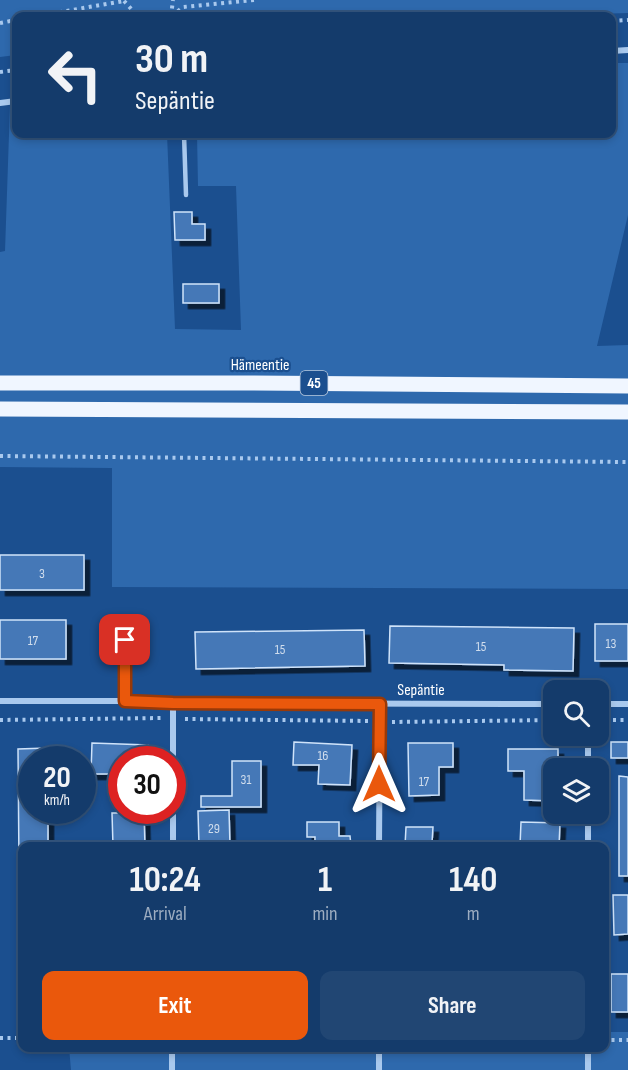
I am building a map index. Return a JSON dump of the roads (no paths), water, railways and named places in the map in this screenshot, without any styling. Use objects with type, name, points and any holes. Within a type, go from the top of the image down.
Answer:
[{"type":"main road","name":"Hämeentie","points":[[0,383],[628,386]]},
{"type":"main road","name":"45","points":[[0,409],[628,412]]},
{"type":"street","name":"Sepäntie","points":[[0,701],[543,704]]},
{"type":"street","points":[[173,703],[173,842]]},
{"type":"street","points":[[379,842],[380,704]]},
{"type":"street","points":[[609,704],[628,704]]},
{"type":"street","points":[[588,824],[588,842]]},
{"type":"street","points":[[172,1052],[172,1070]]},
{"type":"street","points":[[379,1052],[379,1070]]},
{"type":"street","points":[[588,1052],[588,1070]]},
{"type":"lane","points":[[183,138],[186,195]]},
{"type":"lane","points":[[125,640],[125,701]]}]
